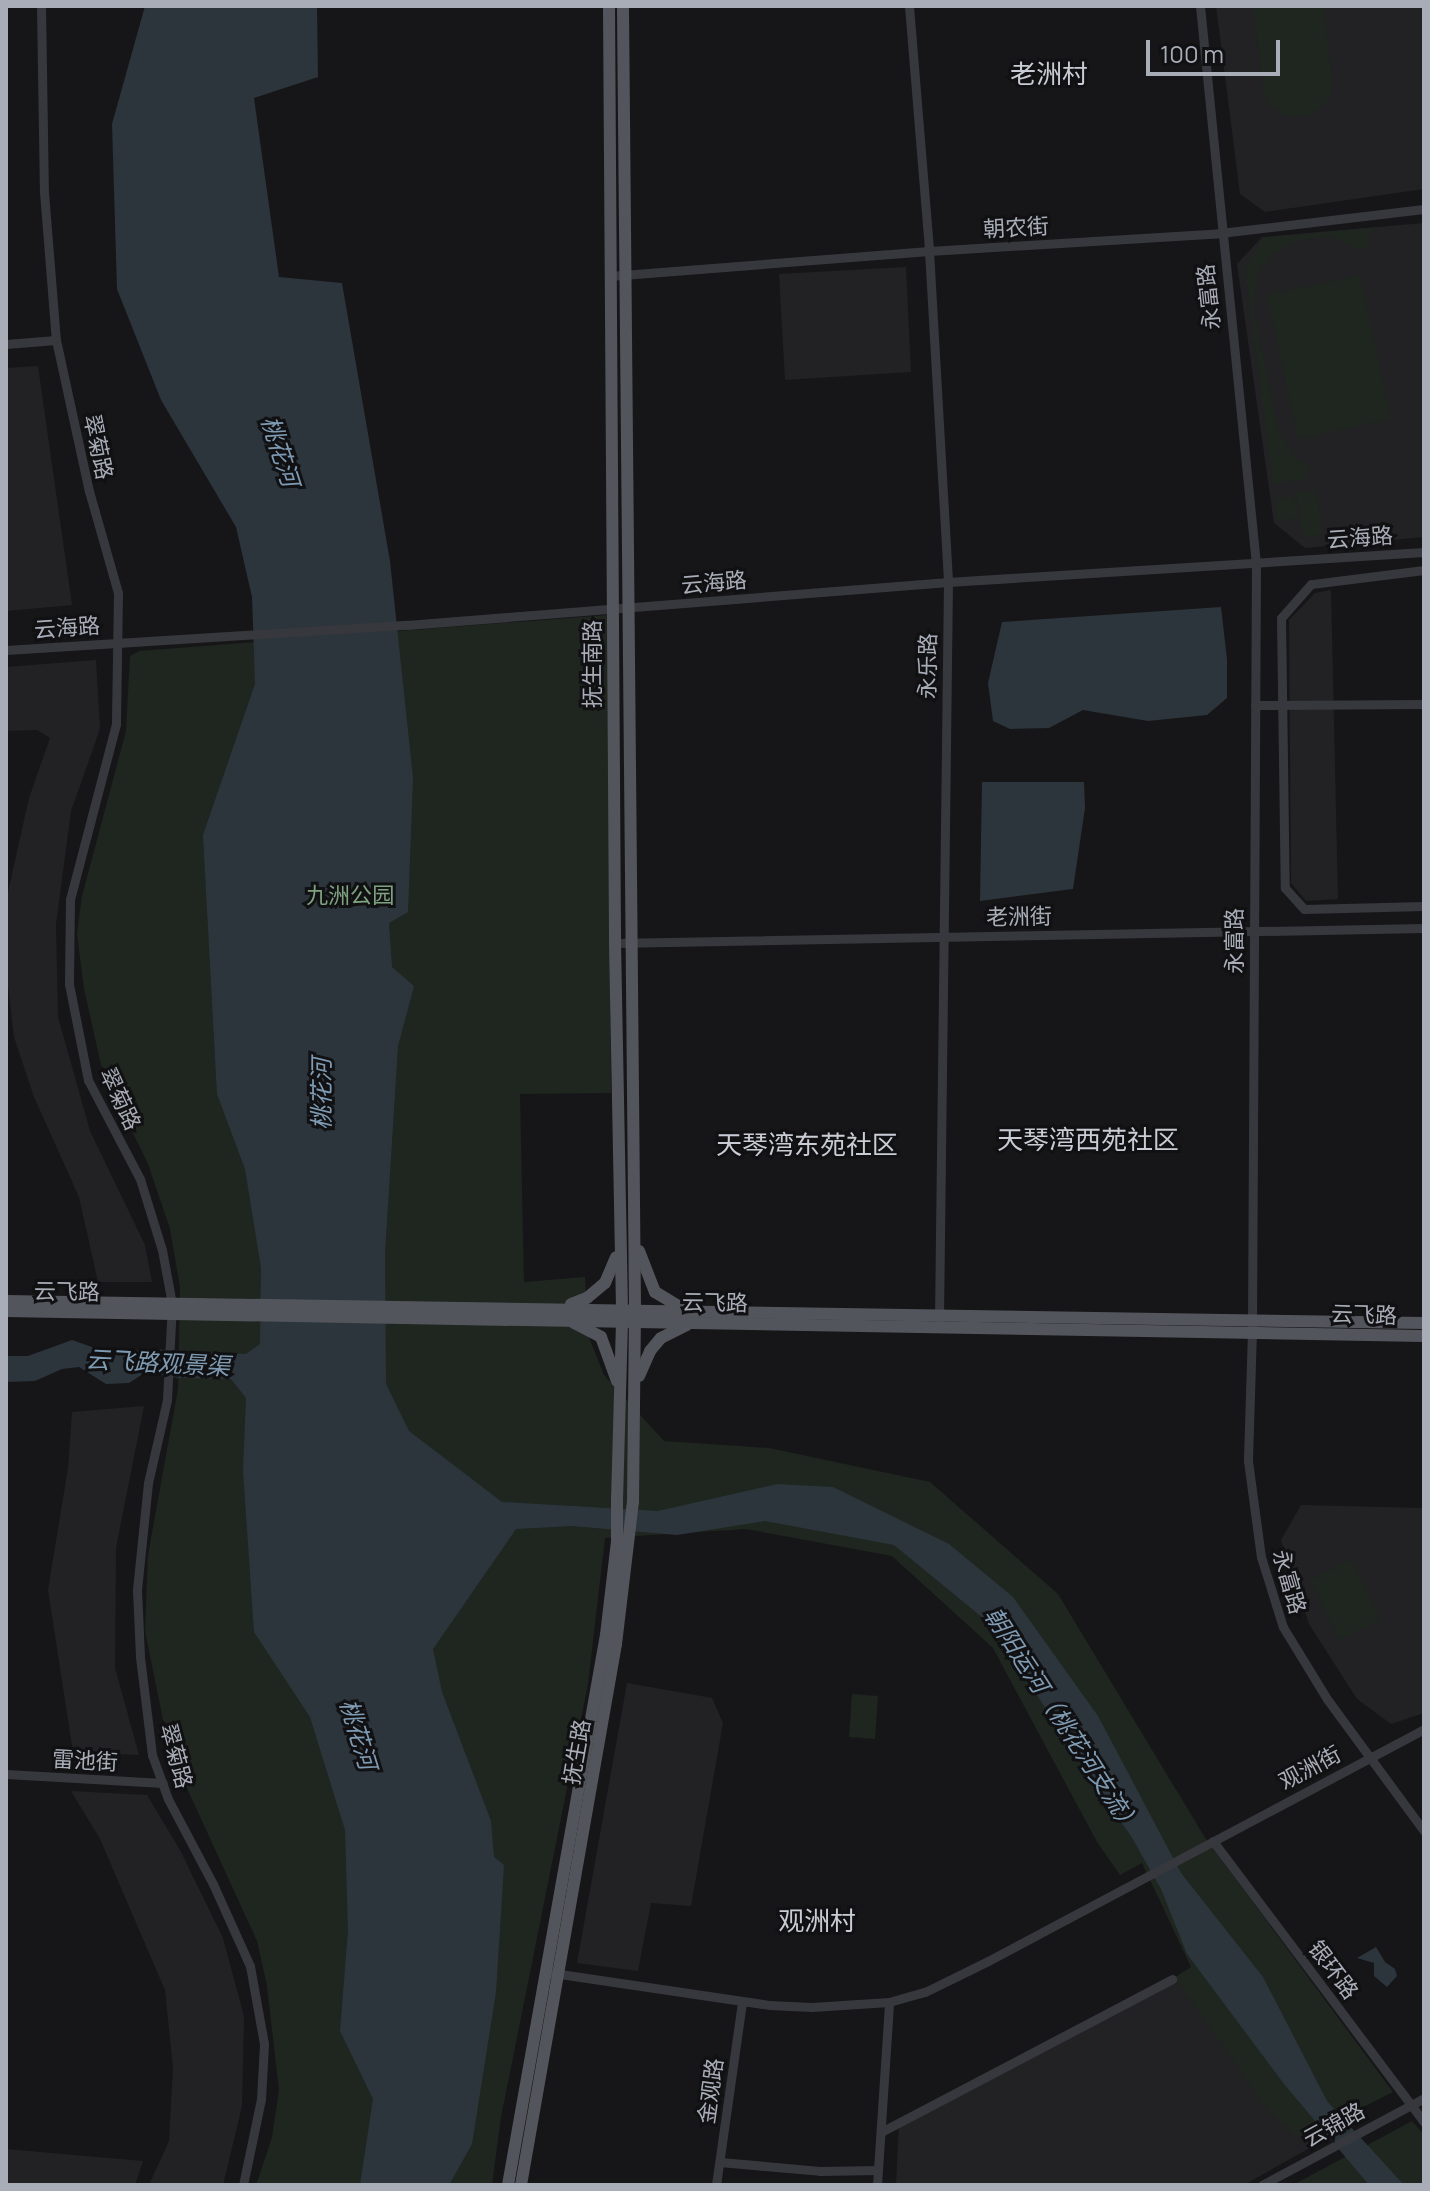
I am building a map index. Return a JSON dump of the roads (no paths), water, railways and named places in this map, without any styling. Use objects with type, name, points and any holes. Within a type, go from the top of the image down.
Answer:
[{"type":"main road","name":"抚生南路","points":[[609,6],[615,943],[622,1308]]},
{"type":"main road","name":"抚生南路","points":[[623,6],[635,1236],[631,1317]]},
{"type":"main road","points":[[562,1307],[587,1298],[605,1283],[613,1271],[620,1234]]},
{"type":"main road","points":[[635,1236],[655,1292],[668,1303],[687,1309]]},
{"type":"main road","name":"云飞路","points":[[6,1301],[173,1309]]},
{"type":"main road","name":"云飞路","points":[[249,1310],[400,1305],[562,1307],[622,1308],[631,1317],[695,1322],[939,1320]]},
{"type":"main road","name":"云飞路","points":[[6,1311],[249,1310],[567,1321],[687,1309],[939,1320],[1252,1326],[1424,1323]]},
{"type":"main road","name":"抚生路","points":[[508,2185],[606,1635],[633,1502],[635,1390],[631,1317]]},
{"type":"main road","name":"抚生路","points":[[521,2185],[614,1660],[623,1543],[617,1497],[620,1391],[631,1317]]},
{"type":"main road","points":[[567,1321],[601,1337],[620,1391]]},
{"type":"main road","points":[[635,1390],[642,1366],[661,1338],[695,1322]]},
{"type":"main road","name":"云飞路","points":[[1252,1326],[1424,1336]]},
{"type":"street","name":"翠菊路","points":[[41,6],[44,192],[56,340],[89,491],[118,593],[116,724],[70,899],[69,984],[88,1080],[140,1179],[162,1250],[173,1309],[167,1400],[148,1483],[137,1590],[140,1657],[152,1755],[250,1966],[264,2044],[261,2099],[243,2185]]},
{"type":"street","name":"永乐路","points":[[909,6],[929,251],[948,582],[941,936],[939,1320]]},
{"type":"street","name":"永富路","points":[[1200,6],[1220,233],[1256,564],[1252,1326],[1248,1461],[1261,1557],[1283,1627],[1327,1699],[1424,1831]]},
{"type":"street","name":"朝农街","points":[[610,276],[929,251],[1220,233],[1424,209]]},
{"type":"street","points":[[6,344],[56,340]]},
{"type":"street","name":"云海路","points":[[6,650],[407,625],[948,582],[1424,552]]},
{"type":"street","points":[[1424,570],[1311,584],[1281,618],[1285,888],[1304,909],[1424,906]]},
{"type":"street","points":[[1255,705],[1424,704]]},
{"type":"street","name":"老洲街","points":[[615,943],[1424,928]]},
{"type":"street","name":"观洲街","points":[[545,1972],[742,2002],[812,2007],[889,2002],[925,1992],[988,1961],[1424,1729]]},
{"type":"street","name":"雷池街","points":[[6,1774],[163,1783]]},
{"type":"street","name":"银环路","points":[[1213,1841],[1424,2122]]},
{"type":"street","points":[[881,2132],[1172,1979]]},
{"type":"street","name":"金观路","points":[[716,2185],[742,2002]]},
{"type":"street","points":[[877,2185],[889,2002]]},
{"type":"street","name":"云锦路","points":[[1262,2185],[1424,2098]]},
{"type":"street","points":[[720,2162],[807,2170],[878,2170]]},
{"type":"water","points":[[145,6],[317,6],[318,77],[254,98],[279,277],[342,283],[390,561],[413,778],[408,912],[389,923],[392,967],[414,986],[398,1046],[385,1253],[386,1384],[409,1431],[502,1502],[658,1511],[777,1484],[833,1487],[949,1544],[1013,1597],[1098,1716],[1181,1873],[1263,1977],[1327,2101],[1404,2185],[1369,2185],[1284,2084],[1187,1954],[1161,1889],[1131,1836],[1092,1782],[994,1627],[894,1545],[765,1521],[677,1535],[572,1526],[516,1529],[433,1649],[442,1692],[491,1821],[494,1857],[504,1865],[496,1992],[472,2144],[449,2185],[360,2185],[373,2099],[340,2031],[348,1931],[345,1830],[310,1717],[254,1632],[243,1471],[246,1398],[231,1379],[178,1378],[146,1372],[129,1383],[106,1384],[79,1367],[62,1369],[35,1381],[6,1382],[6,1356],[28,1356],[72,1340],[112,1354],[147,1349],[246,1354],[260,1344],[261,1268],[245,1169],[217,1094],[203,835],[255,684],[252,597],[236,527],[161,400],[117,289],[112,124]]},
{"type":"water","points":[[1221,607],[1227,659],[1227,698],[1207,715],[1148,721],[1083,710],[1049,728],[1010,729],[993,721],[988,683],[1002,622]]},
{"type":"water","points":[[982,782],[1084,782],[1085,808],[1073,889],[980,901]]},
{"type":"water","points":[[1376,1947],[1385,1962],[1395,1969],[1397,1976],[1387,1987],[1374,1976],[1374,1963],[1357,1958]]},
{"type":"district","name":"老洲村","points":[[1049,74]]},
{"type":"district","name":"天琴湾西苑社区","points":[[1088,1140]]},
{"type":"district","name":"天琴湾东苑社区","points":[[807,1145]]},
{"type":"district","name":"观洲村","points":[[817,1921]]},
{"type":"water label","name":"桃花河","points":[[281,451]]},
{"type":"water label","name":"桃花河","points":[[321,1094]]},
{"type":"water label","name":"云飞路观景渠","points":[[158,1362]]},
{"type":"water label","name":"朝阳运河（桃花河支流）","points":[[1063,1720]]},
{"type":"water label","name":"桃花河","points":[[359,1734]]},
{"type":"park label","name":"九洲公园","points":[[350,896]]}]
